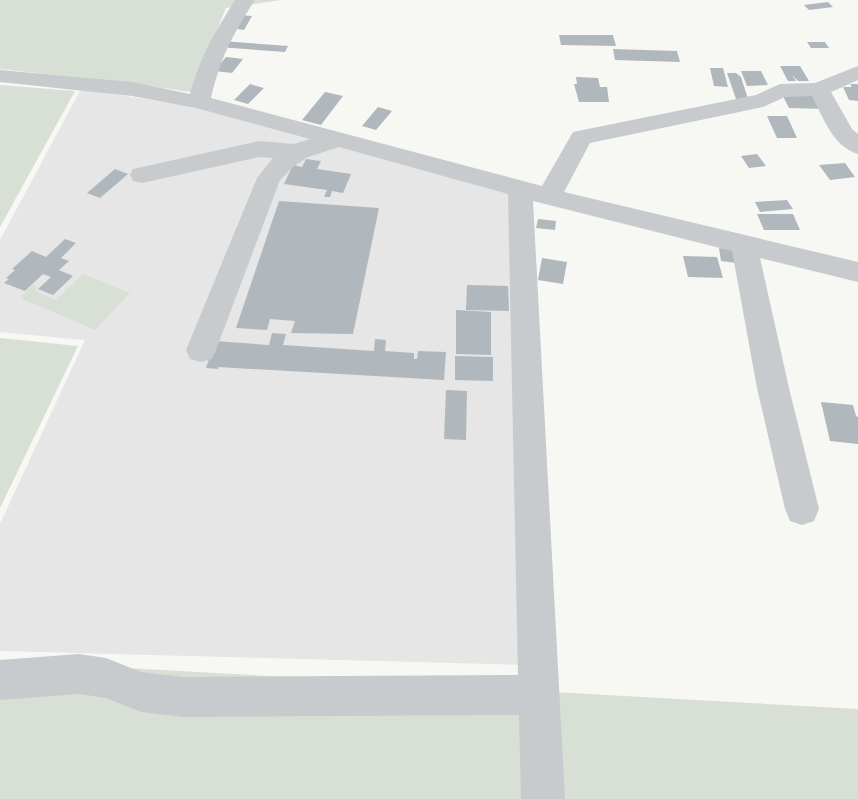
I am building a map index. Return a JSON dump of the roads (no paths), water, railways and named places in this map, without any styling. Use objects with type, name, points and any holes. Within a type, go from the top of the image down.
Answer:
[{"type":"street","points":[[199,102],[208,65],[220,40],[245,0]]},
{"type":"street","points":[[543,799],[538,695],[535,193],[581,137],[763,100],[780,91],[819,89],[858,72]]},
{"type":"street","points":[[0,76],[132,89],[199,102],[535,193],[744,246],[858,272]]},
{"type":"street","points":[[819,89],[843,133],[858,146]]},
{"type":"street","points":[[201,350],[269,178],[281,162],[294,152],[339,140]]},
{"type":"street","points":[[142,175],[259,149],[294,152]]},
{"type":"street","points":[[744,246],[773,388],[802,509]]},
{"type":"street","points":[[0,680],[79,674],[106,678],[141,692],[184,697],[538,695]]}]
